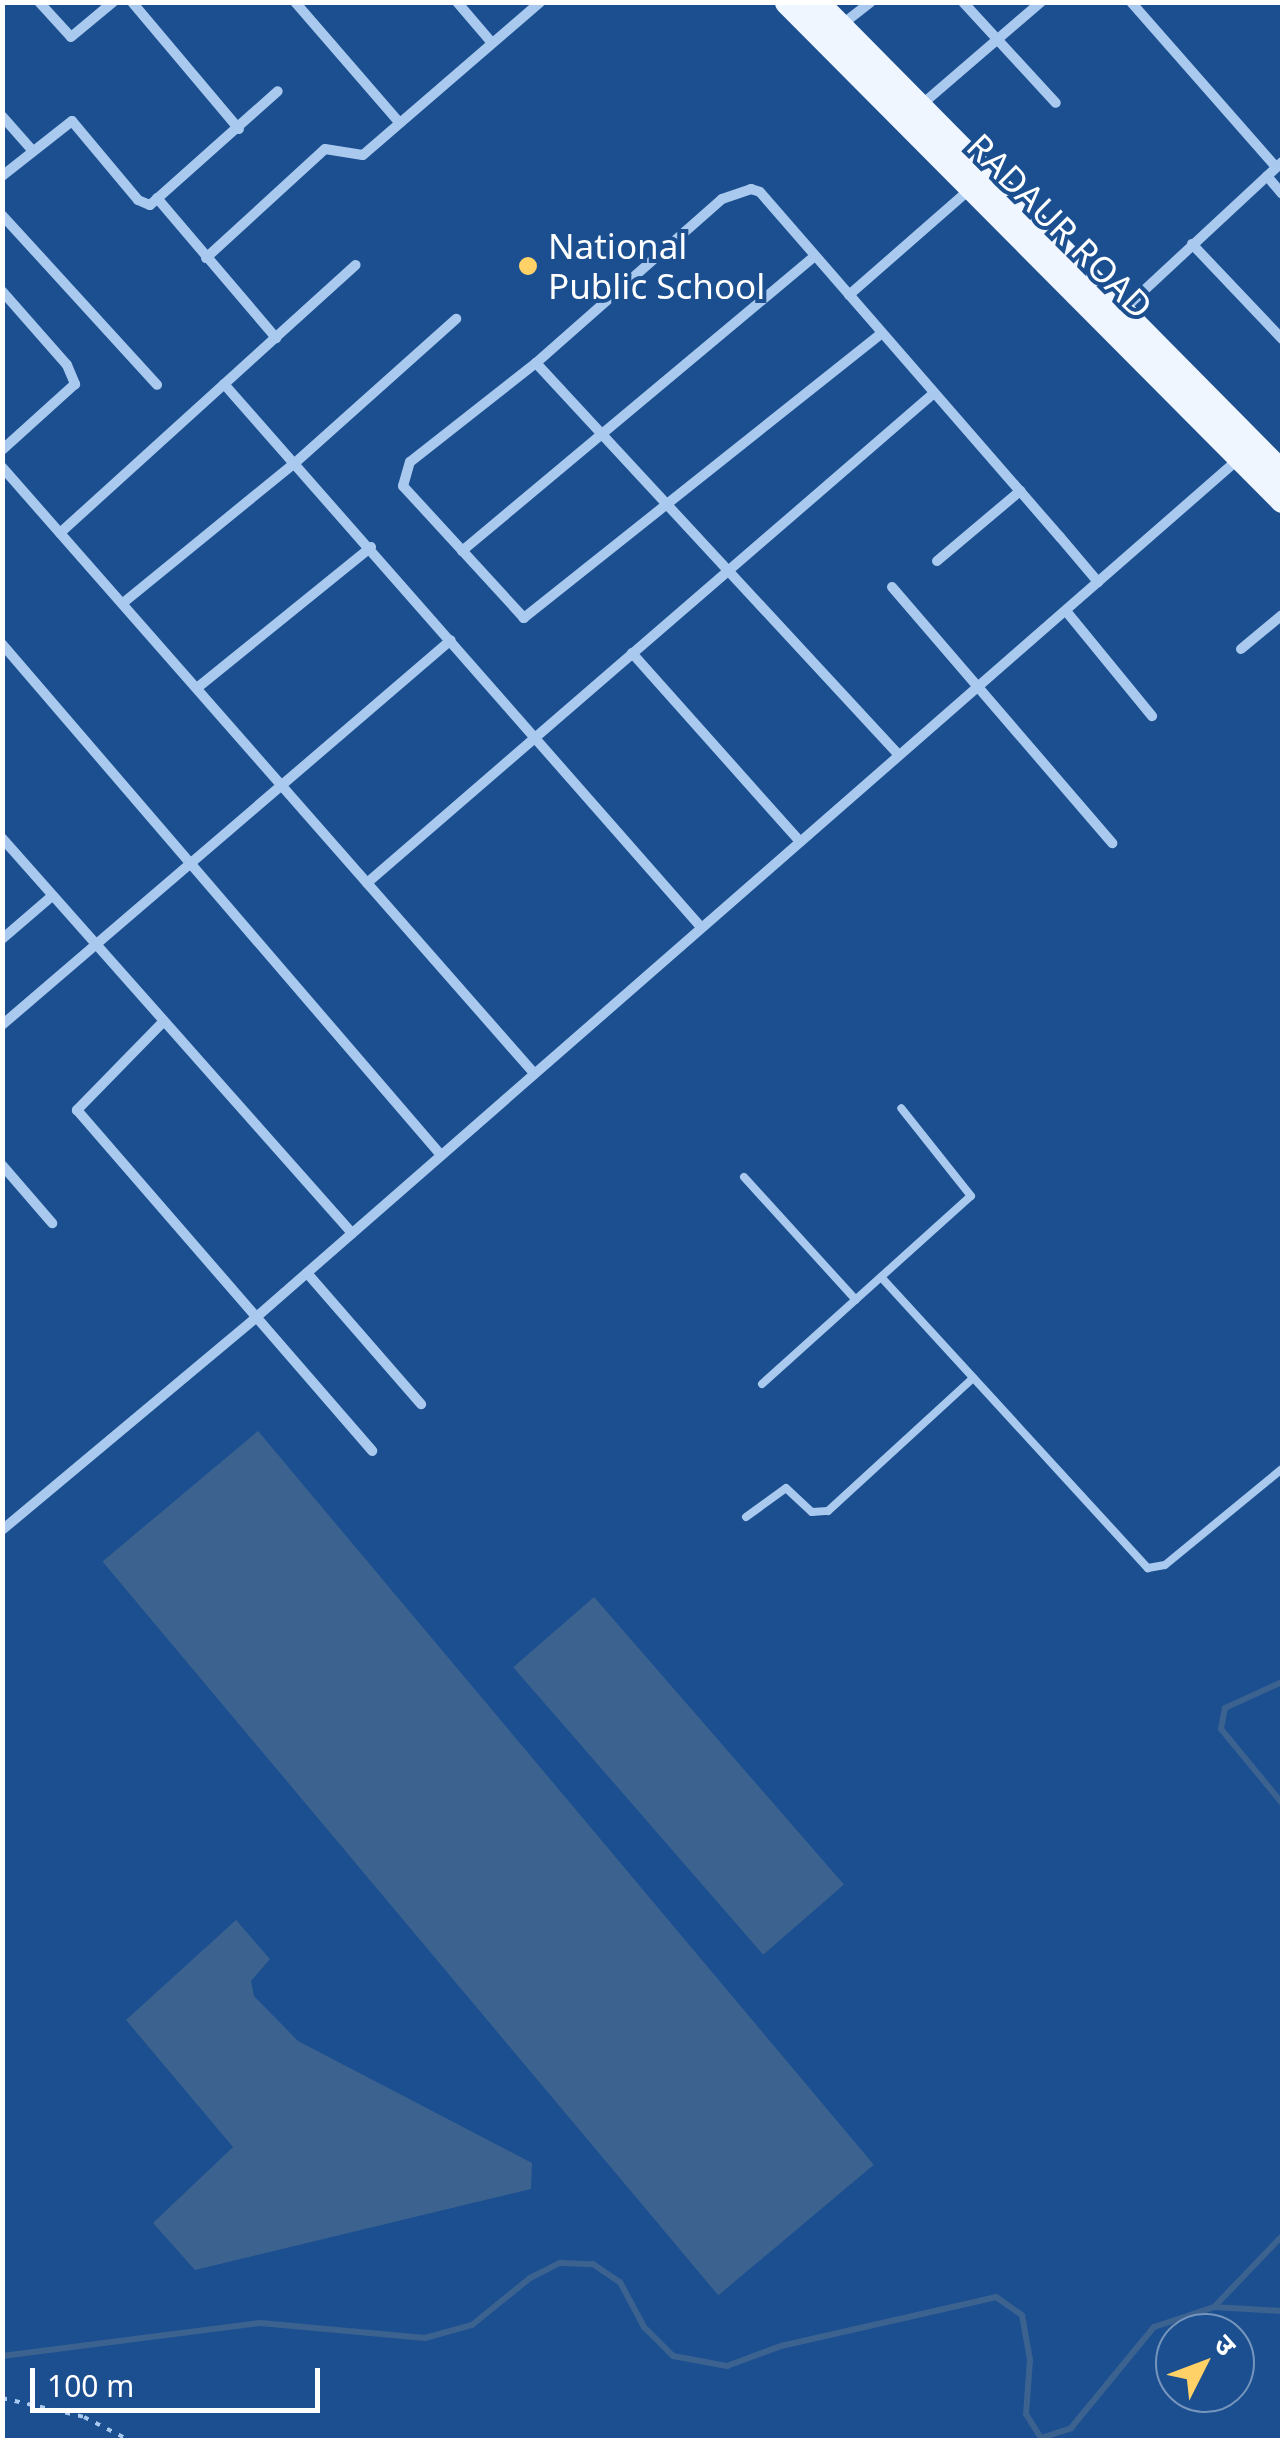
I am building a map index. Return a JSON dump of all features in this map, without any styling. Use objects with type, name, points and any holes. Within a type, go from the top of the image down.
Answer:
[{"type":"main road","name":"RADAUR ROAD","points":[[787,2],[1282,500]]},
{"type":"main road","name":"RADAUR ROAD","points":[[816,2],[1282,473]]},
{"type":"street","points":[[39,2],[71,37],[113,2]]},
{"type":"street","points":[[132,2],[238,129]]},
{"type":"street","points":[[294,2],[399,122]]},
{"type":"street","points":[[457,2],[492,43]]},
{"type":"street","points":[[206,258],[326,149],[358,157],[540,2]]},
{"type":"street","points":[[840,27],[871,2]]},
{"type":"street","points":[[963,2],[1056,103]]},
{"type":"street","points":[[920,106],[1041,2]]},
{"type":"street","points":[[1123,310],[1280,165],[1130,2]]},
{"type":"street","points":[[2,176],[72,121],[138,200],[150,204],[278,91]]},
{"type":"street","points":[[2,116],[32,150]]},
{"type":"street","points":[[1267,176],[1282,194]]},
{"type":"street","points":[[882,333],[524,618],[403,486],[406,468],[536,363],[740,188],[760,192],[1098,582]]},
{"type":"street","points":[[849,294],[970,189]]},
{"type":"street","points":[[157,198],[276,338]]},
{"type":"street","points":[[2,215],[157,386]]},
{"type":"street","points":[[1192,244],[1282,339]]},
{"type":"street","points":[[462,551],[815,256]]},
{"type":"street","points":[[60,533],[356,265]]},
{"type":"street","points":[[2,291],[67,365],[75,384],[2,450]]},
{"type":"street","points":[[123,603],[296,462],[456,319]]},
{"type":"street","points":[[536,363],[724,571],[898,754]]},
{"type":"street","points":[[224,384],[700,926]]},
{"type":"street","points":[[367,883],[934,392]]},
{"type":"street","points":[[2,1530],[253,1320],[798,839],[1066,612],[1241,457]]},
{"type":"street","points":[[2,467],[533,1072]]},
{"type":"street","points":[[937,561],[1020,491]]},
{"type":"street","points":[[196,688],[371,547]]},
{"type":"street","points":[[892,587],[1112,843]]},
{"type":"street","points":[[1066,612],[1152,716]]},
{"type":"street","points":[[1241,650],[1282,615]]},
{"type":"street","points":[[2,1025],[452,640]]},
{"type":"street","points":[[2,644],[440,1154]]},
{"type":"street","points":[[632,653],[798,839]]},
{"type":"street","points":[[5,846],[352,1233]]},
{"type":"street","points":[[2,938],[52,896]]},
{"type":"street","points":[[162,1023],[76,1110],[253,1320],[372,1452]]},
{"type":"street","points":[[2,1165],[52,1223]]},
{"type":"street","points":[[306,1273],[421,1404]]},
{"type":"lane","points":[[762,1384],[970,1196],[901,1108]]},
{"type":"lane","points":[[744,1177],[856,1300]]},
{"type":"lane","points":[[881,1277],[1148,1568],[1164,1565],[1282,1470]]},
{"type":"lane","points":[[746,1517],[786,1488],[812,1512],[828,1510],[973,1378]]},
{"type":"path","points":[[2,2398],[84,2418],[130,2440]]},
{"type":"water","points":[[258,1431],[874,2165],[718,2295],[102,1561]]},
{"type":"water","points":[[594,1597],[844,1885],[763,1955],[513,1667]]},
{"type":"water","points":[[236,1920],[270,1959],[251,1981],[254,1996],[298,2041],[532,2163],[531,2189],[195,2270],[153,2223],[233,2147],[126,2020]]},
{"type":"waterway","points":[[1282,1682],[1225,1708],[1221,1729],[1282,1803]]},
{"type":"waterway","points":[[1214,2307],[1282,2236]]},
{"type":"waterway","points":[[2,2356],[260,2323],[425,2338],[472,2325],[530,2278],[560,2263],[593,2264],[620,2282],[644,2327],[673,2356],[727,2366],[781,2346],[996,2297],[1022,2315],[1030,2360],[1026,2414],[1041,2438],[1071,2428],[1154,2327],[1214,2307],[1282,2311]]},
{"type":"place","name":"National Public School","points":[[528,266]]}]
